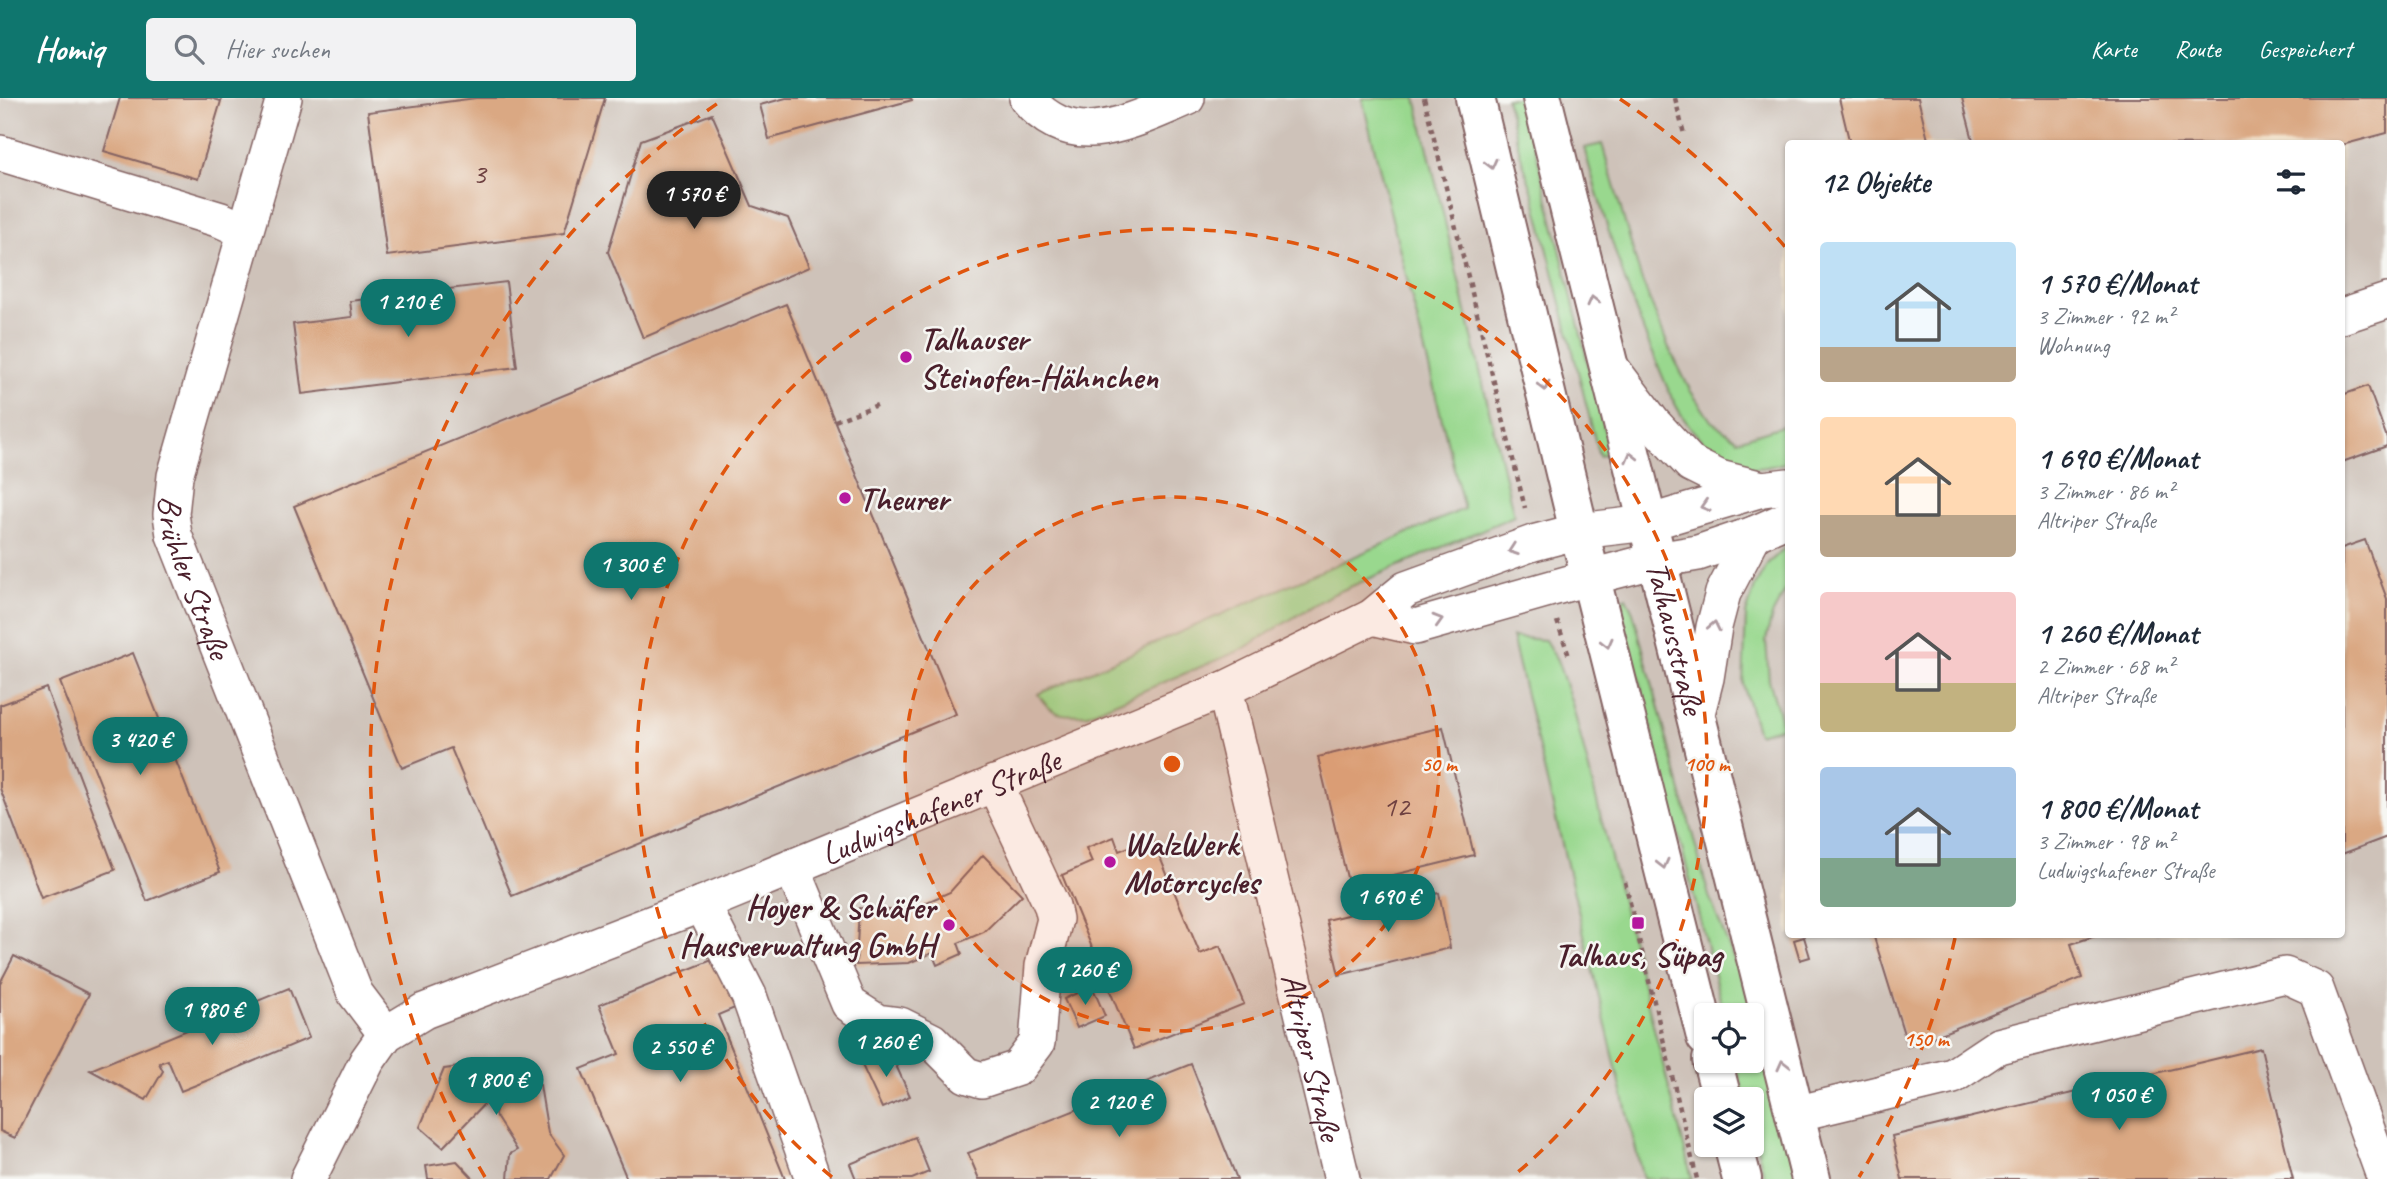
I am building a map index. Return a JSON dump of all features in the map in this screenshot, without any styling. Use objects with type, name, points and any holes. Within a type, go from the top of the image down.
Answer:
[{"type":"main road","name":"Talhausstraße","points":[[1475,98],[1579,531],[1698,1003]]},
{"type":"main road","name":"Talhausstraße","points":[[1542,98],[1811,1179]]},
{"type":"main road","points":[[1736,1157],[1742,1179]]},
{"type":"street","name":"Brühler Straße","points":[[284,98],[174,476],[171,514],[174,535],[355,993],[386,1034]]},
{"type":"street","points":[[1027,98],[1048,119],[1093,131],[1114,112],[1187,98]]},
{"type":"street","points":[[0,153],[221,220],[245,230]]},
{"type":"street","points":[[2345,315],[2387,301]]},
{"type":"street","points":[[1608,362],[1653,423],[1691,464],[1719,478],[1775,488]]},
{"type":"street","name":"Ludwigshafener Straße","points":[[308,1179],[366,1061],[386,1034],[424,1011],[702,904],[1225,689],[1371,617],[1406,589],[1533,543],[1579,531],[1648,523],[1775,488]]},
{"type":"street","points":[[1371,617],[1415,627],[1591,577],[1657,560],[1698,553],[1785,520]]},
{"type":"street","points":[[1696,717],[1723,593],[1754,534]]},
{"type":"street","name":"Altriper Straße","points":[[1225,689],[1342,1179]]},
{"type":"street","points":[[792,867],[849,1004],[877,1022],[900,1025],[932,1041],[966,1075],[982,1080],[1005,1074],[1018,1068],[1037,1043],[1043,966],[1055,919],[1052,906],[994,783]]},
{"type":"street","points":[[702,904],[749,996],[813,1179]]},
{"type":"street","points":[[1795,1114],[1953,1076],[1997,1046],[2285,975],[2316,989],[2385,1179]]},
{"type":"path","points":[[1424,98],[1533,543]]},
{"type":"path","points":[[1675,98],[1685,134]]},
{"type":"path","points":[[835,421],[877,405]]},
{"type":"path","points":[[1546,590],[1572,665]]},
{"type":"path","points":[[1625,880],[1697,1179]]},
{"type":"shaded area","points":[[0,98],[2387,98],[2387,1179],[0,1179]]},
{"type":"green space","points":[[1362,98],[1416,98],[1514,516],[1329,596],[1241,650],[1088,714],[1065,715],[1054,711],[1038,694],[1464,509]]},
{"type":"green space","points":[[1506,98],[1523,98],[1610,453],[1599,456],[1536,203]]},
{"type":"green space","points":[[1602,144],[1641,278],[1669,348],[1690,390],[1711,421],[1738,440],[1785,425],[1785,463],[1757,468],[1729,461],[1713,450],[1687,423],[1665,382],[1634,305],[1584,148]]},
{"type":"green space","points":[[1785,549],[1785,591],[1772,615],[1766,640],[1769,680],[1783,727],[1758,734],[1743,684],[1746,614],[1755,586],[1768,563]]},
{"type":"green space","points":[[1626,597],[1633,612],[1709,896],[1751,1003],[1721,1003],[1623,616],[1622,599]]},
{"type":"green space","points":[[1512,637],[1545,640],[1557,660],[1572,703],[1692,1179],[1643,1179]]},
{"type":"green space","points":[[1764,1042],[1799,1179],[1765,1179],[1760,1157],[1764,1157],[1764,1087],[1742,1087],[1738,1073],[1764,1073]]},
{"type":"building","points":[[120,98],[210,98],[221,101],[198,179],[104,151]]},
{"type":"building","points":[[476,98],[605,98],[564,233],[387,256],[368,112]]},
{"type":"building","points":[[786,98],[912,100],[769,139],[760,105]]},
{"type":"building","points":[[1839,98],[1918,98],[1928,140],[1849,140]]},
{"type":"building","points":[[1962,98],[2387,98],[2387,133],[2345,144],[2345,140],[1973,140]]},
{"type":"building","points":[[712,114],[752,206],[788,218],[809,267],[643,338],[608,252],[641,140]]},
{"type":"building","points":[[506,282],[517,367],[302,394],[293,324],[352,317],[350,301]]},
{"type":"building","points":[[786,304],[956,714],[512,896],[451,748],[402,768],[294,506]]},
{"type":"building","points":[[2368,386],[2387,438],[2387,446],[2345,461],[2345,394]]},
{"type":"building","points":[[2365,540],[2387,599],[2387,837],[2345,853],[2345,547]]},
{"type":"building","points":[[133,653],[220,872],[147,901],[60,682]]},
{"type":"building","points":[[46,688],[115,870],[41,898],[0,788],[0,705]]},
{"type":"building","points":[[1443,727],[1474,855],[1349,886],[1318,757]]},
{"type":"building","points":[[1114,837],[1119,851],[1152,838],[1200,954],[1220,946],[1244,1004],[1134,1049],[1062,875],[1092,862],[1086,848]]},
{"type":"building","points":[[983,855],[1022,895],[984,932],[958,943],[962,954],[937,965],[932,953],[909,963],[856,965],[859,908],[907,911],[950,892]]},
{"type":"building","points":[[1439,893],[1450,948],[1339,975],[1326,920]]},
{"type":"building","points":[[1804,938],[1810,957],[1800,960],[1794,940]]},
{"type":"building","points":[[1874,938],[2089,938],[2071,944],[2082,978],[1908,1047]]},
{"type":"building","points":[[1079,953],[1085,967],[1056,979],[1050,965]]},
{"type":"building","points":[[14,956],[89,994],[15,1138],[0,1131],[0,983]]},
{"type":"building","points":[[722,956],[742,1005],[718,1015],[785,1179],[627,1179],[581,1069],[619,1054],[599,1005]]},
{"type":"building","points":[[1092,986],[1105,1016],[1077,1028],[1064,999]]},
{"type":"building","points":[[289,988],[309,1038],[221,1075],[181,1091],[168,1060],[159,1063],[163,1071],[146,1100],[90,1070]]},
{"type":"building","points":[[2261,1048],[2293,1179],[1902,1179],[1892,1136]]},
{"type":"building","points":[[889,1050],[910,1096],[882,1108],[861,1063]]},
{"type":"building","points":[[483,1064],[485,1072],[508,1077],[508,1084],[540,1085],[548,1133],[564,1155],[551,1179],[508,1179],[510,1154],[517,1150],[495,1115],[497,1104],[487,1101],[443,1147],[420,1127],[444,1069]]},
{"type":"building","points":[[1191,1064],[1237,1179],[979,1179],[968,1153]]},
{"type":"building","points":[[915,1137],[929,1172],[912,1179],[856,1179],[850,1164]]},
{"type":"building","points":[[457,1161],[474,1179],[428,1179],[426,1166]]},
{"type":"place","name":"Talhauser Steinofen-Hähnchen","points":[[906,357]]},
{"type":"place","name":"Theurer","points":[[845,498]]},
{"type":"place","name":"WalzWerk Motorcycles","points":[[1110,862]]},
{"type":"place","name":"Talhaus, Süpag","points":[[1638,923]]},
{"type":"place","name":"Hoyer & Schäfer Hausverwaltung GmbH","points":[[949,925]]}]
